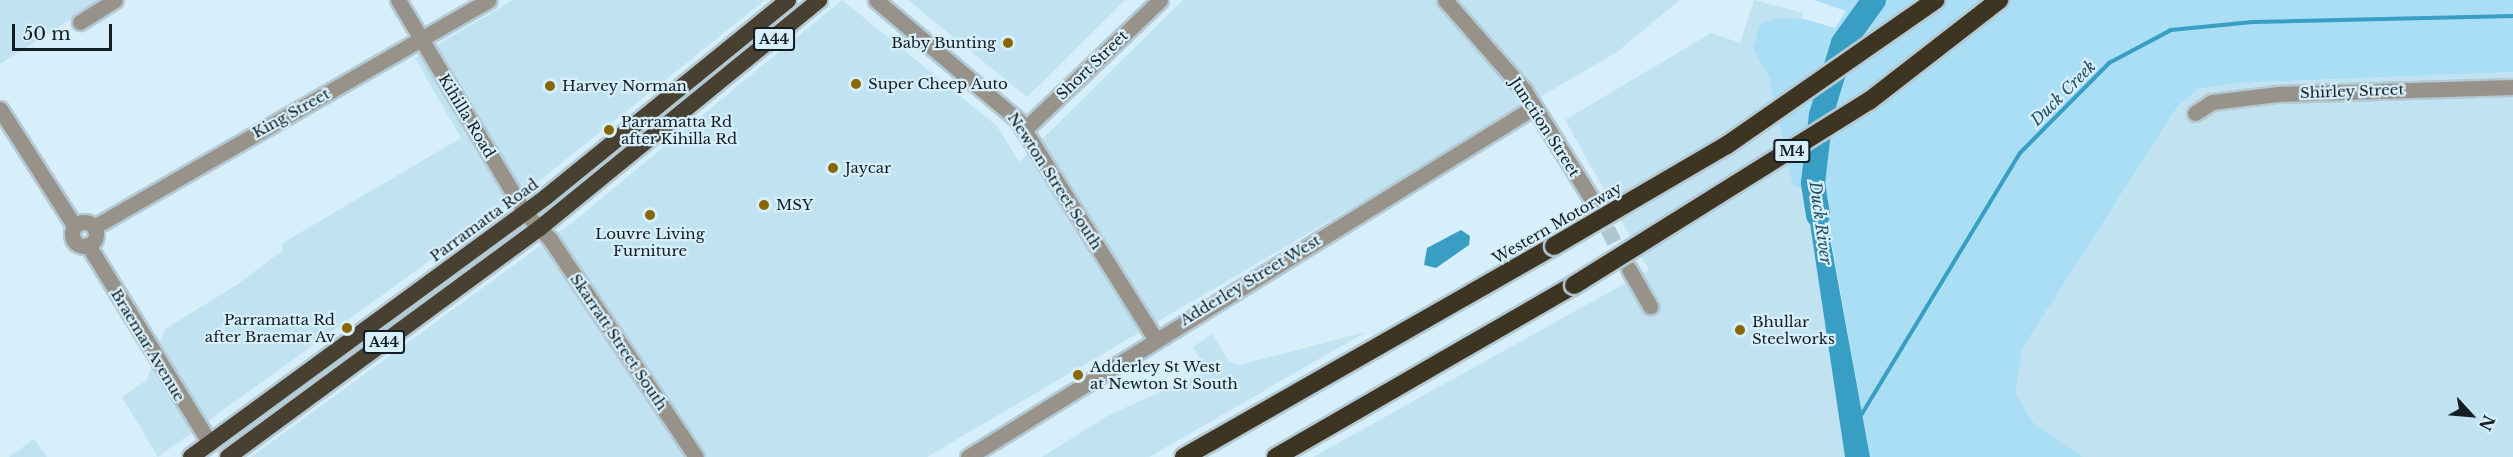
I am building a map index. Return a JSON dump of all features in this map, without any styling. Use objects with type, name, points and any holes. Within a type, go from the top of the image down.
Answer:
[{"type":"highway","name":"Parramatta Road","points":[[191,457],[525,213],[788,0]]},
{"type":"highway","name":"A44","points":[[228,457],[542,227],[817,0]]},
{"type":"highway","name":"Western Motorway","points":[[1184,457],[1727,145],[1936,0]]},
{"type":"highway","name":"M4","points":[[1276,457],[1574,285],[1869,100],[1999,0]]},
{"type":"street","points":[[81,21],[115,0]]},
{"type":"street","name":"Kihilla Road","points":[[398,0],[525,213],[542,227]]},
{"type":"street","name":"King Street","points":[[94,227],[488,0]]},
{"type":"street","name":"Newton Street South","points":[[876,0],[1009,110],[1024,130],[1155,338]]},
{"type":"street","name":"Short Street","points":[[1024,130],[1160,0]]},
{"type":"street","name":"Junction Street","points":[[1445,0],[1534,107],[1594,203]]},
{"type":"street","name":"Shirley Street","points":[[2195,113],[2212,102],[2269,94],[2513,87]]},
{"type":"street","name":"Adderley Street West","points":[[968,457],[1155,338],[1534,107]]},
{"type":"street","points":[[0,109],[74,225],[75,242],[88,245],[96,238],[94,227],[85,221],[74,225]]},
{"type":"street","name":"Skarratt Street South","points":[[542,227],[696,457]]},
{"type":"street","name":"Braemar Avenue","points":[[88,245],[210,443]]},
{"type":"street","points":[[1629,269],[1650,306]]},
{"type":"shaded area","points":[[0,0],[101,0],[0,64]]},
{"type":"shaded area","points":[[513,0],[765,0],[529,189],[158,457],[122,397],[147,380],[165,329],[235,286],[283,250],[281,244],[461,138],[415,58]]},
{"type":"shaded area","points":[[842,0],[997,126],[1019,162],[1183,0],[1680,0],[1617,52],[927,457],[251,457],[573,222]]},
{"type":"shaded area","points":[[908,0],[1125,0],[1027,97]]},
{"type":"shaded area","points":[[1754,0],[1803,13],[1801,18],[1776,19],[1753,49],[1769,77],[1792,185],[1805,190],[1845,457],[1313,457],[1649,270],[1565,120],[1711,33],[1740,43]]},
{"type":"shaded area","points":[[1814,0],[2513,0],[2513,72],[2238,83],[2198,89],[2177,108],[2022,349],[2015,393],[2035,425],[2083,457],[1870,457],[1820,178],[1805,190],[1792,185],[1769,77],[1753,49],[1760,24],[1776,19],[1801,18],[1835,28],[1846,11]]},
{"type":"shaded area","points":[[2513,72],[2513,457],[2083,457],[2035,425],[2014,392],[2022,349],[2177,109],[2198,89],[2238,83]]},
{"type":"shaded area","points":[[1366,332],[1149,457],[1042,457],[1109,415],[1207,371],[1193,347],[1212,334],[1229,361],[1239,365]]},
{"type":"shaded area","points":[[34,439],[47,457],[9,457]]},
{"type":"water","name":"Duck River","points":[[1819,178],[1870,457],[1845,457],[1805,190]]},
{"type":"water","points":[[1461,230],[1470,236],[1469,245],[1436,268],[1424,265],[1427,248]]},
{"type":"waterway","name":"Duck River","points":[[1818,215],[1813,183],[1821,115],[1843,43],[1874,0]]},
{"type":"waterway","name":"Duck Creek","points":[[1860,417],[2020,153],[2109,63],[2171,30],[2253,22],[2513,16]]},
{"type":"tunnel","points":[[1597,208],[1626,264]]},
{"type":"place","name":"Baby Bunting","points":[[1008,43]]},
{"type":"place","name":"Super Cheep Auto","points":[[856,84]]},
{"type":"place","name":"Harvey Norman","points":[[550,86]]},
{"type":"place","name":"Parramatta Rd after Kihilla Rd","points":[[609,130]]},
{"type":"place","name":"Jaycar","points":[[833,168]]},
{"type":"place","name":"MSY","points":[[764,205]]},
{"type":"place","name":"Louvre Living Furniture","points":[[650,215]]},
{"type":"place","name":"Parramatta Rd after Braemar Av","points":[[347,328]]},
{"type":"place","name":"Bhullar Steelworks","points":[[1740,330]]},
{"type":"place","name":"Adderley St West at Newton St South","points":[[1078,375]]}]
